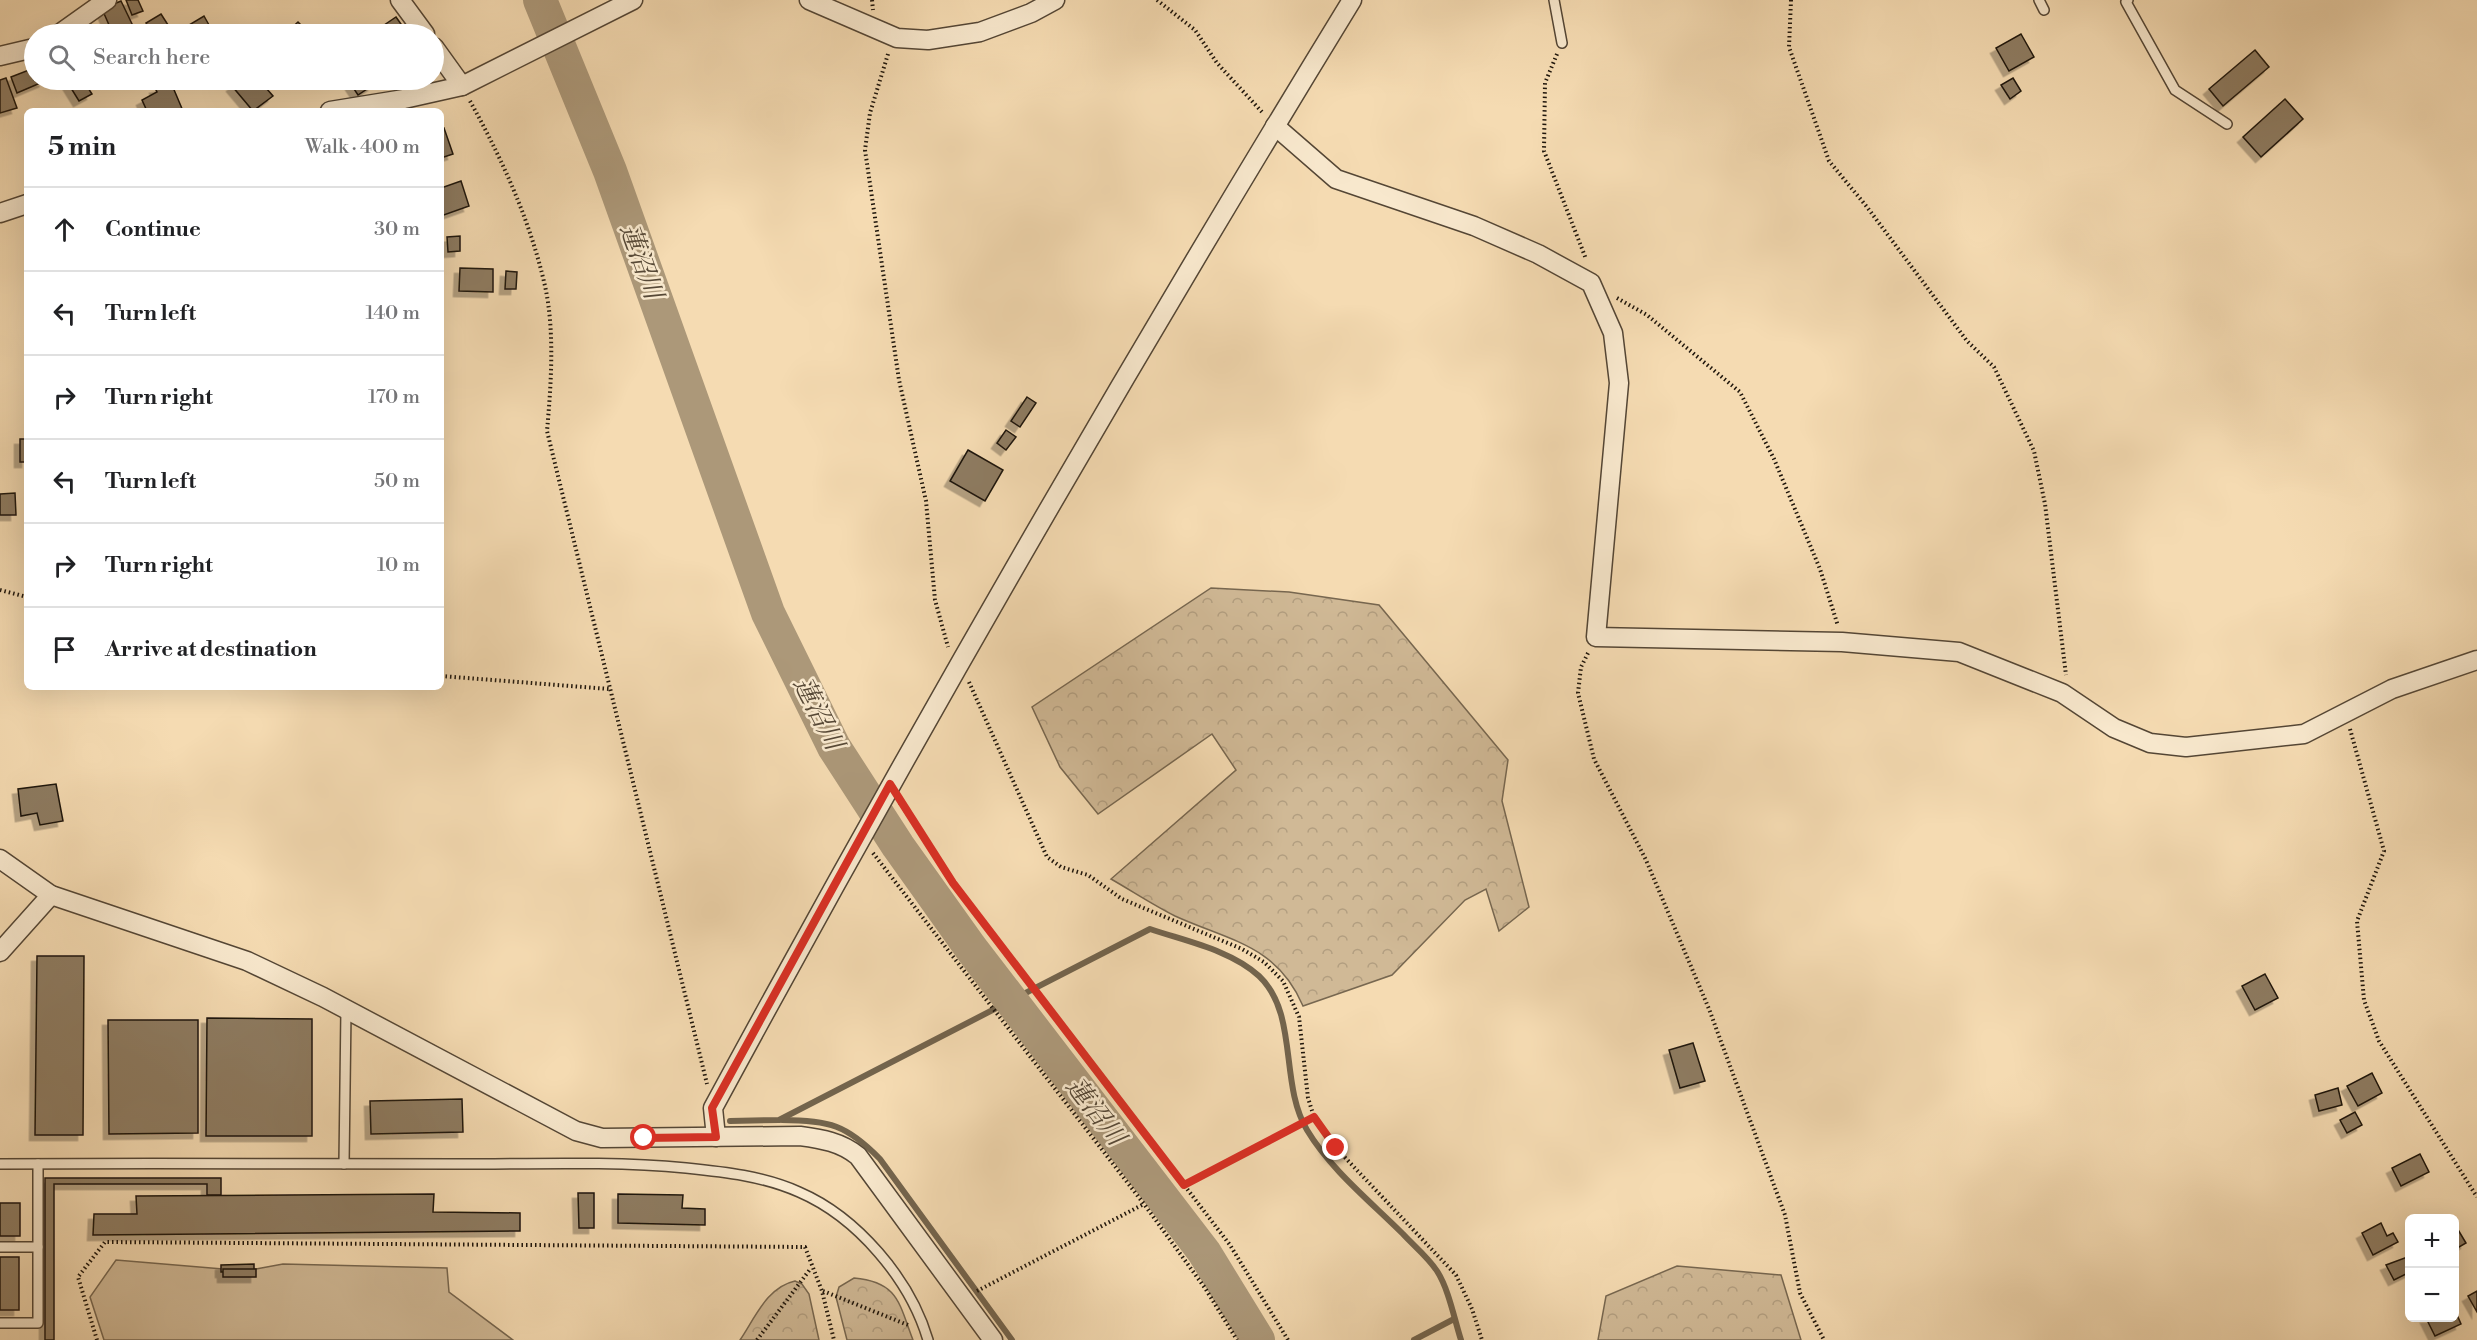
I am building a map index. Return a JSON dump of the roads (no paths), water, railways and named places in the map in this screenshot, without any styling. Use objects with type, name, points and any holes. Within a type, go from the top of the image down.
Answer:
[{"type":"street","points":[[73,24],[107,0]]},
{"type":"street","points":[[400,0],[418,24]]},
{"type":"street","points":[[348,108],[462,86],[633,0]]},
{"type":"street","points":[[809,0],[897,38],[928,40],[980,32],[1030,13],[1055,0]]},
{"type":"street","points":[[716,1137],[712,1108],[863,831],[1071,468],[1352,0]]},
{"type":"street","points":[[0,56],[24,50]]},
{"type":"street","points":[[444,61],[462,86]]},
{"type":"street","points":[[1275,126],[1336,178],[1474,226],[1538,254],[1591,283],[1613,333],[1619,383],[1596,637],[1842,642],[1959,652],[2062,693],[2114,728],[2150,743],[2186,747],[2304,734],[2392,689],[2477,660]]},
{"type":"street","points":[[0,213],[24,205]]},
{"type":"street","points":[[0,859],[51,895],[247,961],[346,1010],[576,1131],[602,1138],[800,1136],[828,1140],[849,1149],[858,1156],[993,1340]]},
{"type":"street","points":[[0,952],[51,895]]},
{"type":"lane","points":[[1554,0],[1562,43]]},
{"type":"lane","points":[[2039,0],[2044,9]]},
{"type":"lane","points":[[2128,0],[2126,2],[2175,90],[2227,124]]},
{"type":"lane","points":[[344,1164],[346,1010]]},
{"type":"lane","points":[[0,1164],[580,1162],[734,1172],[768,1181],[818,1201],[847,1222],[899,1280],[927,1336]]},
{"type":"lane","points":[[0,1323],[38,1323],[38,1164]]},
{"type":"lane","points":[[0,1246],[38,1247]]},
{"type":"waterway","name":"蓮沼川","points":[[540,0],[610,171],[768,613],[834,747],[898,846],[970,947],[1204,1252],[1258,1340]]},
{"type":"waterway","points":[[730,1121],[779,1120],[1150,929],[1207,947],[1235,959],[1259,976],[1271,992],[1279,1009],[1293,1091],[1307,1130],[1339,1172],[1433,1266],[1445,1287],[1461,1340]]},
{"type":"waterway","points":[[782,1120],[812,1121],[836,1127],[857,1139],[880,1159],[1012,1340]]},
{"type":"waterway","points":[[1414,1340],[1454,1319]]}]
